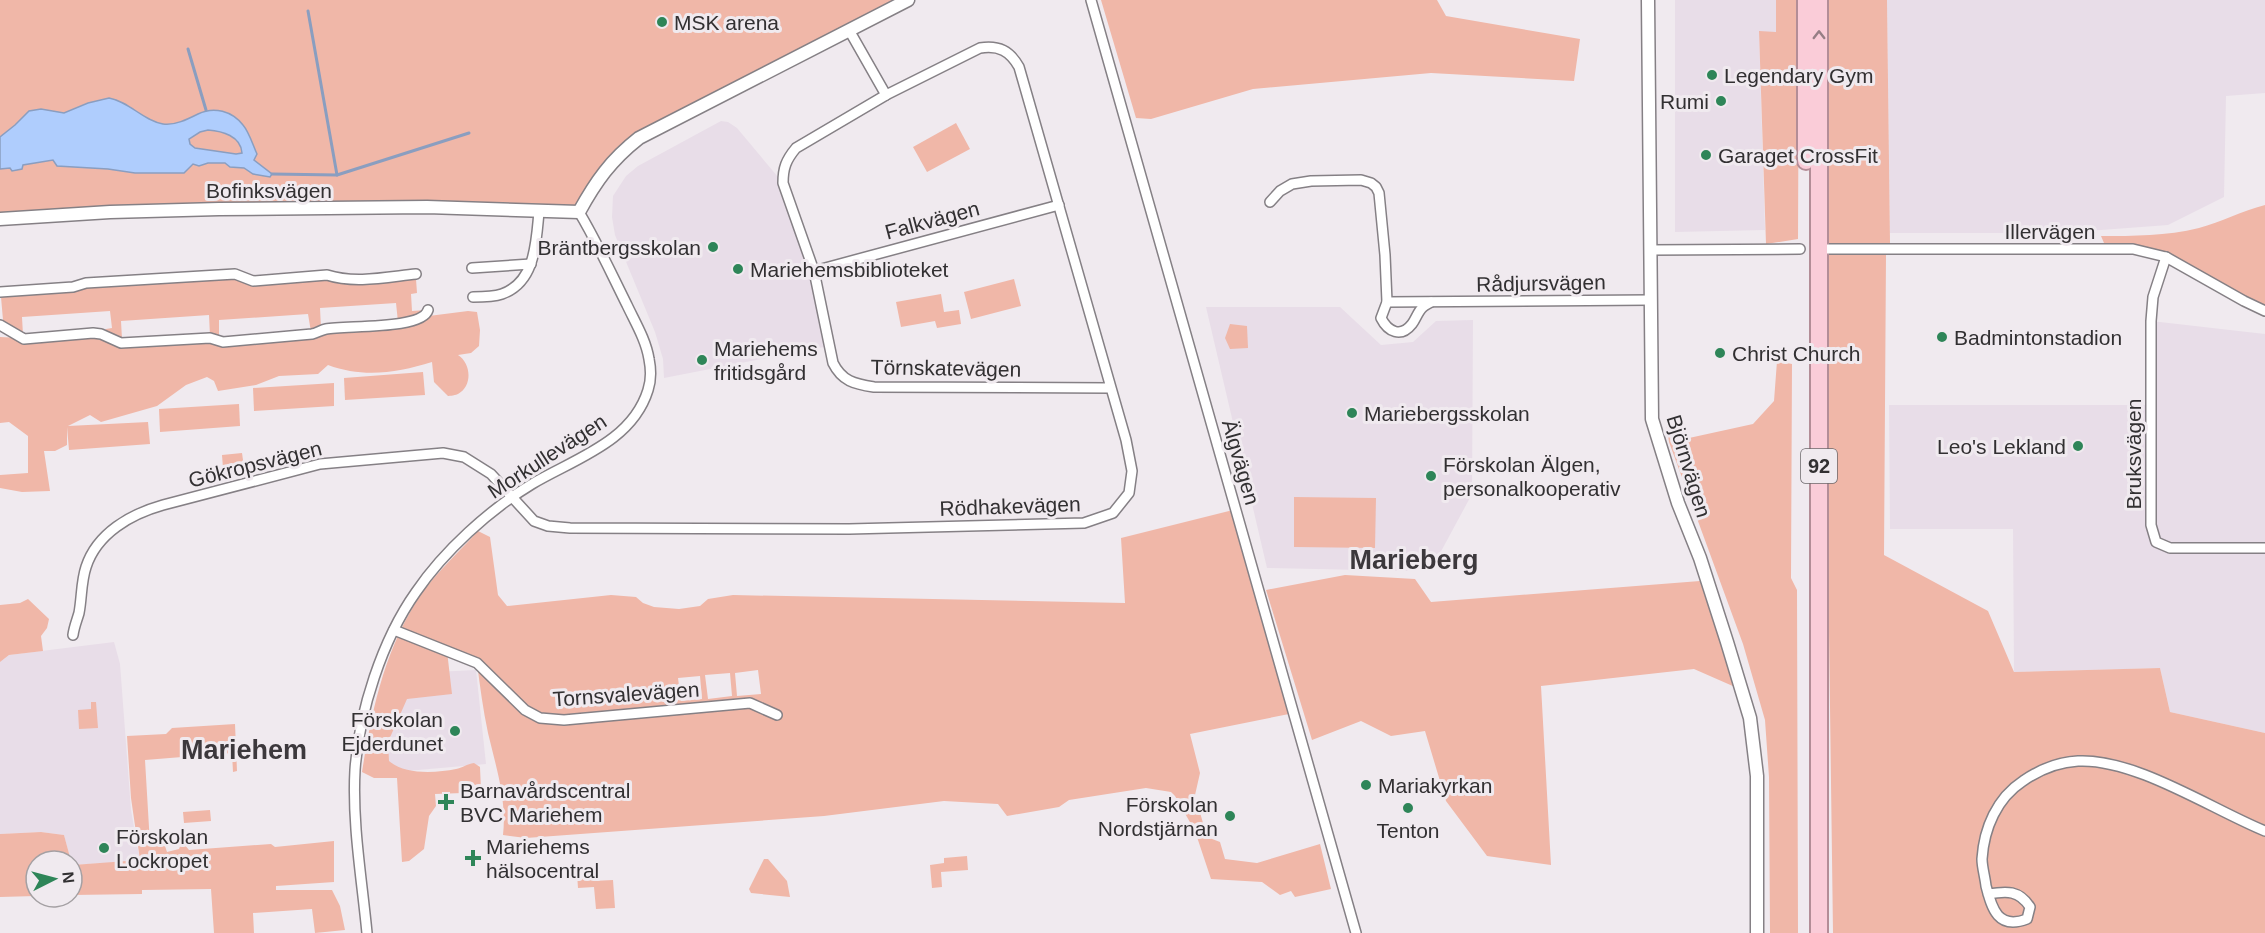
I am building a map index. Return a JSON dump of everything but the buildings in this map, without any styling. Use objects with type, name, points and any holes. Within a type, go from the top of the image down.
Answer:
[{"type":"highway","name":"92","points":[[1806,0],[1810,933]]},
{"type":"highway","name":"92","points":[[1819,0],[1817,170],[1819,933]]},
{"type":"street","points":[[579,212],[601,174],[619,153],[639,138],[908,0]]},
{"type":"street","name":"Älgvägen","points":[[1091,0],[1356,933]]},
{"type":"street","name":"Björnvägen","points":[[1648,0],[1652,418],[1678,503],[1700,558],[1743,692],[1752,732],[1757,776],[1757,933]]},
{"type":"street","points":[[849,30],[886,95]]},
{"type":"street","name":"Rödhakevägen","points":[[512,498],[534,521],[548,526],[570,528],[837,529],[1084,523],[1113,513],[1130,493],[1132,471],[1111,388],[1019,67],[1012,56],[1003,49],[992,46],[980,48],[886,95]]},
{"type":"street","name":"Törnskatevägen","points":[[886,95],[796,148],[786,160],[783,171],[783,183],[814,271],[832,363],[838,372],[854,384],[874,387],[1111,388]]},
{"type":"street","points":[[1270,202],[1280,191],[1292,184],[1311,181],[1361,180],[1371,183],[1376,187],[1379,195],[1387,302],[1382,318],[1386,327],[1396,332],[1405,330],[1422,307],[1431,302]]},
{"type":"street","name":"Falkvägen","points":[[814,271],[1059,205]]},
{"type":"street","name":"Bofinksvägen","points":[[0,219],[86,213],[219,209],[427,207],[579,212]]},
{"type":"street","points":[[473,297],[502,294],[513,288],[528,273],[540,212]]},
{"type":"street","name":"Morkullevägen","points":[[367,933],[356,822],[355,771],[361,725],[377,672],[394,630],[416,592],[472,530],[512,498],[620,432],[640,412],[649,389],[649,359],[644,340],[595,239],[579,212]]},
{"type":"street","points":[[1650,250],[1800,249]]},
{"type":"street","name":"Illervägen","points":[[1821,249],[2133,249],[2166,257],[2265,311]]},
{"type":"street","name":"Bruksvägen","points":[[2166,257],[2153,297],[2151,321],[2151,525],[2156,542],[2170,548],[2265,548]]},
{"type":"street","points":[[472,268],[531,264]]},
{"type":"street","points":[[0,292],[73,287],[86,283],[235,274],[253,281],[327,275],[338,279],[355,280],[416,274]]},
{"type":"street","name":"Rådjursvägen","points":[[1387,302],[1650,300]]},
{"type":"street","points":[[0,326],[24,339],[93,333],[121,343],[210,338],[224,342],[312,334],[327,329],[402,323],[422,318],[428,310]]},
{"type":"street","name":"Gökropsvägen","points":[[73,635],[83,580],[94,550],[113,530],[145,510],[320,464],[443,453],[464,457],[477,465],[501,484],[512,498]]},
{"type":"street","name":"Tornsvalevägen","points":[[394,630],[477,663],[525,710],[540,718],[564,720],[750,703],[777,715]]},
{"type":"street","points":[[1988,894],[2014,893],[2023,897],[2030,907],[2026,919],[2016,923],[2001,918],[1992,910],[1988,894],[1982,860],[1990,822],[2002,797],[2014,786],[2037,772],[2061,764],[2078,761],[2121,767],[2200,799],[2265,831]]},
{"type":"shaded area","points":[[0,0],[908,0],[639,138],[579,212],[427,207],[0,219]]},
{"type":"shaded area","points":[[1101,0],[1437,0],[1446,16],[1580,39],[1574,81],[1431,73],[1253,89],[1151,119],[1136,118]]},
{"type":"shaded area","points":[[1675,0],[1776,0],[1776,32],[1759,32],[1765,230],[1675,232]]},
{"type":"shaded area","points":[[1776,0],[1799,0],[1798,239],[1766,244],[1759,31],[1776,32]]},
{"type":"shaded area","points":[[1828,0],[1887,0],[1890,243],[1826,245]]},
{"type":"shaded area","points":[[1887,0],[2265,0],[2265,93],[2226,96],[2224,197],[2168,225],[2061,233],[1890,233]]},
{"type":"shaded area","name":"Bräntbergsskolan","points":[[721,121],[728,122],[737,128],[783,183],[798,228],[829,346],[664,378],[663,359],[655,332],[615,235],[612,217],[613,196],[626,176],[638,166]]},
{"type":"shaded area","points":[[956,123],[970,149],[927,172],[913,147]]},
{"type":"shaded area","points":[[2265,205],[2265,311],[2135,246],[2104,243],[2101,236],[2150,235],[2187,231]]},
{"type":"shaded area","points":[[1824,254],[1886,255],[1884,555],[1988,611],[2014,672],[2160,668],[2170,712],[2265,733],[2265,933],[1833,933]]},
{"type":"shaded area","points":[[229,277],[325,278],[347,283],[412,277],[416,279],[417,293],[411,294],[412,311],[426,310],[427,312],[398,322],[396,303],[320,308],[321,328],[311,332],[308,314],[219,320],[219,338],[210,336],[209,315],[121,321],[122,339],[103,332],[112,328],[110,311],[22,317],[23,335],[0,321],[3,320],[2,295],[84,286]]},
{"type":"shaded area","points":[[1014,279],[1021,306],[971,319],[964,292]]},
{"type":"shaded area","points":[[941,294],[944,312],[959,310],[961,324],[937,328],[935,321],[901,327],[896,302]]},
{"type":"shaded area","name":"Mariebergsskolan","points":[[1206,307],[1340,307],[1381,345],[1413,342],[1436,321],[1473,320],[1472,494],[1438,557],[1408,571],[1267,568]]},
{"type":"shaded area","points":[[468,311],[477,312],[480,330],[479,346],[471,353],[458,355],[466,363],[468,380],[463,390],[457,394],[448,396],[434,382],[432,362],[406,369],[367,373],[328,365],[318,374],[279,376],[256,385],[218,391],[214,381],[207,377],[186,385],[157,406],[101,422],[90,415],[68,426],[148,422],[150,444],[69,450],[67,427],[67,445],[55,451],[44,451],[50,491],[22,492],[0,488],[0,475],[28,473],[28,436],[9,422],[0,423],[0,337],[21,338],[93,333],[121,343],[224,342]]},
{"type":"shaded area","points":[[2151,321],[2265,334],[2265,733],[2170,712],[2160,668],[2014,672],[2013,529],[1890,529],[1889,405],[2151,405]]},
{"type":"shaded area","points":[[1230,324],[1247,326],[1248,348],[1230,349],[1225,338]]},
{"type":"shaded area","points":[[1777,361],[1792,364],[1791,578],[1797,590],[1798,933],[1770,933],[1769,777],[1765,720],[1743,644],[1669,442],[1665,417],[1682,420],[1689,438],[1753,424],[1774,401]]},
{"type":"shaded area","points":[[423,372],[425,395],[345,400],[344,378]]},
{"type":"shaded area","points":[[334,383],[334,406],[254,411],[253,388]]},
{"type":"shaded area","points":[[239,404],[240,426],[160,432],[159,409]]},
{"type":"shaded area","points":[[242,453],[244,467],[223,468],[222,455]]},
{"type":"shaded area","points":[[1294,497],[1376,498],[1375,548],[1294,547]]},
{"type":"shaded area","points":[[1233,510],[1289,714],[1190,734],[1200,773],[1195,795],[1207,837],[1220,842],[1225,859],[1257,863],[1320,844],[1331,889],[1295,897],[1291,891],[1280,895],[1262,882],[1211,879],[1195,831],[1175,796],[1171,792],[1146,788],[1069,800],[1059,807],[1007,816],[998,804],[944,801],[824,816],[526,838],[503,835],[502,796],[486,724],[477,663],[447,651],[452,694],[407,699],[388,742],[389,761],[403,769],[421,772],[448,770],[474,763],[480,767],[481,790],[435,794],[436,806],[429,816],[424,849],[409,861],[402,862],[397,778],[374,778],[362,772],[370,725],[382,679],[398,635],[422,593],[478,531],[490,537],[498,595],[507,606],[611,595],[636,597],[643,603],[654,607],[679,609],[700,606],[708,599],[733,595],[1125,603],[1121,538]],"holes":[[[758,670],[761,694],[737,696],[735,673]],[[730,673],[732,696],[708,699],[705,675]],[[700,676],[702,699],[681,701],[678,678]]]},
{"type":"shaded area","points":[[1345,575],[1415,579],[1431,602],[1700,581],[1735,687],[1694,669],[1541,686],[1551,865],[1487,856],[1446,801],[1425,731],[1391,736],[1361,721],[1312,740],[1266,590]]},
{"type":"shaded area","points":[[28,599],[49,619],[47,628],[41,636],[43,651],[9,655],[0,662],[0,605],[20,603]]},
{"type":"shaded area","points":[[114,642],[120,664],[131,810],[140,861],[84,864],[84,849],[68,849],[64,835],[41,832],[0,834],[0,662],[9,655]]},
{"type":"shaded area","points":[[476,670],[486,764],[373,774],[394,674]]},
{"type":"shaded area","points":[[91,702],[96,702],[98,728],[79,729],[78,710],[91,709]]},
{"type":"shaded area","points":[[235,724],[237,771],[233,772],[232,753],[145,760],[150,844],[165,846],[167,852],[179,849],[181,844],[189,850],[271,844],[275,847],[334,841],[334,882],[276,886],[276,890],[332,890],[340,906],[345,930],[315,933],[312,909],[253,913],[254,933],[214,933],[211,889],[142,890],[142,894],[84,895],[84,864],[140,860],[131,798],[127,736],[166,734],[172,728]]},
{"type":"shaded area","points":[[210,810],[211,821],[184,823],[183,812]]},
{"type":"shaded area","points":[[41,832],[64,835],[68,849],[24,849],[24,896],[0,897],[0,834]]},
{"type":"shaded area","points":[[967,856],[968,870],[941,872],[942,887],[932,888],[930,865],[944,863],[944,858]]},
{"type":"shaded area","points":[[764,859],[768,859],[787,881],[790,897],[751,893],[749,889]]},
{"type":"shaded area","points":[[592,873],[593,881],[613,880],[615,908],[596,909],[594,887],[578,888],[577,874]]},
{"type":"water","points":[[109,98],[163,124],[181,122],[210,110],[228,113],[239,120],[247,131],[257,154],[254,160],[272,174],[270,177],[253,174],[244,168],[230,167],[225,163],[208,163],[199,166],[193,164],[184,173],[135,173],[57,166],[53,160],[23,165],[22,169],[12,171],[10,168],[0,169],[0,137],[29,111],[41,109],[64,113],[88,103]],"holes":[[[200,132],[225,133],[238,142],[242,153],[195,148],[190,144],[189,139]]]},
{"type":"waterway","points":[[308,11],[337,175]]},
{"type":"waterway","points":[[188,49],[206,110]]},
{"type":"waterway","points":[[272,174],[337,175],[469,133]]},
{"type":"place","name":"MSK arena","points":[[662,22]]},
{"type":"place","name":"Legendary Gym","points":[[1712,75]]},
{"type":"place","name":"Rumi","points":[[1721,101]]},
{"type":"place","name":"Garaget CrossFit","points":[[1706,155]]},
{"type":"place","name":"Bräntbergsskolan","points":[[713,247]]},
{"type":"place","name":"Mariehemsbiblioteket","points":[[738,269]]},
{"type":"place","name":"Badmintonstadion","points":[[1942,337]]},
{"type":"place","name":"Christ Church","points":[[1720,353]]},
{"type":"place","name":"Mariehems fritidsgård","points":[[702,360]]},
{"type":"place","name":"Mariebergsskolan","points":[[1352,413]]},
{"type":"place","name":"Leo's Lekland","points":[[2078,446]]},
{"type":"place","name":"Förskolan Älgen, personalkooperativ","points":[[1431,476]]},
{"type":"place","name":"Förskolan Ejderdunet","points":[[455,731]]},
{"type":"place","name":"Mariakyrkan","points":[[1366,785]]},
{"type":"place","name":"Barnavårdscentral BVC Mariehem","points":[[446,802]]},
{"type":"place","name":"Tenton","points":[[1408,808]]},
{"type":"place","name":"Förskolan Nordstjärnan","points":[[1230,816]]},
{"type":"place","name":"Förskolan Lockropet","points":[[104,848]]},
{"type":"place","name":"Mariehems hälsocentral","points":[[473,858]]},
{"type":"district","name":"Marieberg","points":[[1414,560]]},
{"type":"district","name":"Mariehem","points":[[244,750]]}]
